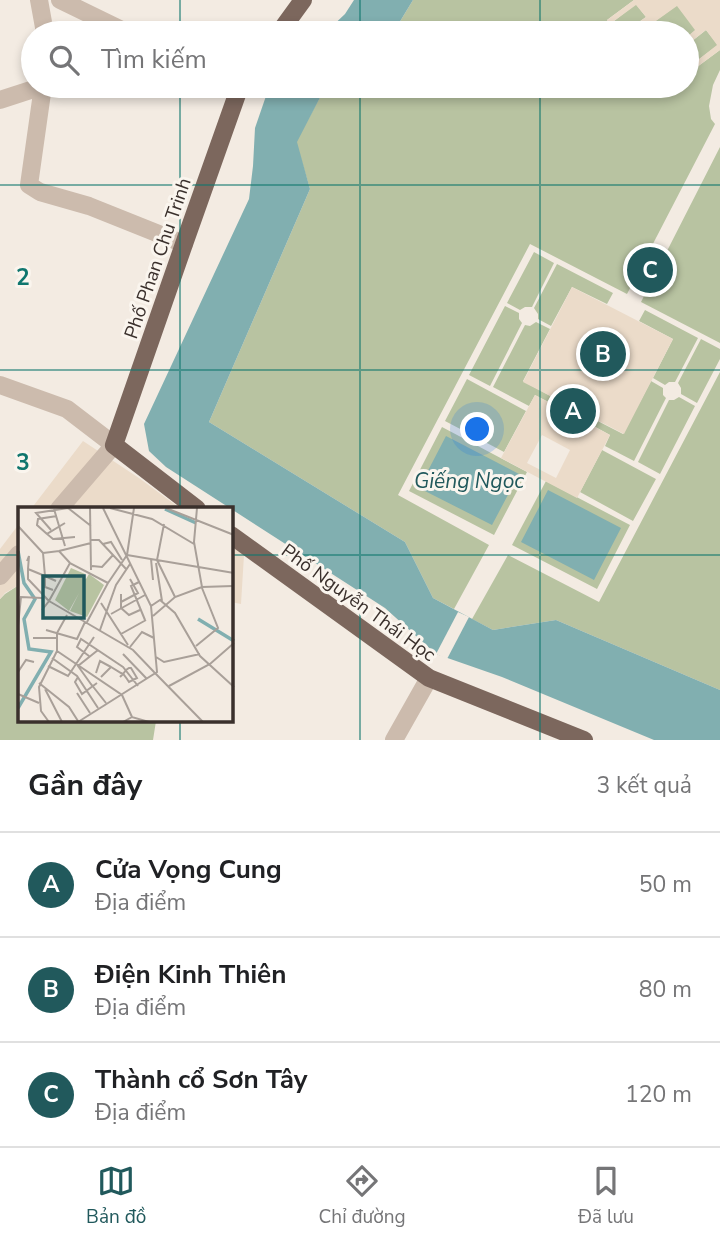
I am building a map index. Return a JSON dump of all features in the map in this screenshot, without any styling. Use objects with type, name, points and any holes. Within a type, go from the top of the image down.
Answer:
[{"type":"main road","points":[[288,21],[303,0]]},
{"type":"main road","name":"Phố Phan Chu Trinh","points":[[114,445],[235,98]]},
{"type":"main road","points":[[114,445],[194,507]]},
{"type":"main road","name":"Phố Nguyễn Thái Học","points":[[233,536],[429,678],[584,740]]},
{"type":"street","points":[[39,0],[43,21]]},
{"type":"street","points":[[60,0],[103,21]]},
{"type":"street","points":[[0,100],[21,93]]},
{"type":"street","points":[[41,98],[30,185],[40,192],[89,206],[184,244]]},
{"type":"street","points":[[0,385],[67,409],[114,445],[61,507]]},
{"type":"street","points":[[0,576],[18,555]]},
{"type":"street","points":[[394,740],[429,678]]},
{"type":"green space","points":[[413,0],[634,0],[608,21],[400,21]]},
{"type":"green space","points":[[636,4],[646,17],[640,21],[614,21]]},
{"type":"green space","points":[[677,5],[689,21],[655,21]]},
{"type":"green space","points":[[706,30],[718,45],[699,59],[699,36]]},
{"type":"green space","points":[[720,50],[720,70],[713,85],[709,106],[711,119],[715,124],[627,294],[530,244],[398,495],[489,545],[454,609],[433,598],[405,542],[209,422],[310,189],[296,142],[320,98],[699,98],[699,66]]},
{"type":"green space","points":[[720,147],[720,343],[641,302]]},
{"type":"green space","points":[[534,252],[554,263],[532,307],[520,310],[507,303]]},
{"type":"green space","points":[[557,264],[613,293],[607,304],[572,287],[551,326],[538,319],[534,308]]},
{"type":"green space","points":[[505,306],[519,313],[522,323],[490,386],[469,375]]},
{"type":"green space","points":[[645,310],[698,338],[675,382],[665,385],[653,378],[673,339],[639,321]]},
{"type":"green space","points":[[536,322],[550,329],[523,381],[565,404],[562,409],[535,395],[529,406],[493,387],[525,325],[530,326]]},
{"type":"green space","points":[[701,339],[720,349],[720,359],[697,403],[681,394],[678,383]]},
{"type":"green space","points":[[720,372],[720,690],[556,620],[493,630],[472,619],[508,555],[599,602]]},
{"type":"green space","points":[[467,379],[526,411],[504,452],[445,421]]},
{"type":"green space","points":[[651,381],[663,388],[666,398],[634,461],[605,446],[610,435],[581,419],[584,414],[623,434]]},
{"type":"green space","points":[[679,397],[695,406],[660,474],[638,462],[669,400]]},
{"type":"green space","name":"Giếng Ngọc","points":[[442,427],[527,472],[494,535],[409,491]]},
{"type":"green space","points":[[602,450],[656,479],[633,521],[580,492]]},
{"type":"green space","name":"Giếng Ngọc","points":[[546,481],[630,525],[597,589],[512,545]]},
{"type":"green space","points":[[18,586],[18,722],[156,722],[153,740],[0,740],[0,599]]},
{"type":"shaded area","points":[[634,0],[720,0],[720,50],[699,66],[699,59],[717,45],[706,30],[699,36],[699,21],[688,21],[677,6],[656,21],[640,21],[646,17],[636,5],[614,21],[607,20]]},
{"type":"shaded area","points":[[572,287],[673,339],[624,434],[523,382]],"holes":[[[588,331],[629,352],[617,376],[576,355]]]},
{"type":"shaded area","points":[[535,395],[610,435],[577,498],[501,458]],"holes":[[[542,435],[570,450],[556,478],[527,463]]]},
{"type":"shaded area","points":[[83,441],[178,507],[33,507]]},
{"type":"shaded area","points":[[18,525],[18,586],[0,599],[0,549]]},
{"type":"shaded area","points":[[233,547],[244,555],[241,604],[233,602]]},
{"type":"water","points":[[354,0],[413,0],[400,21],[338,21]]},
{"type":"water","points":[[265,98],[320,98],[297,142],[310,189],[209,422],[405,542],[433,598],[493,630],[556,620],[720,690],[720,740],[654,740],[502,677],[436,654],[385,608],[233,510],[233,507],[228,507],[166,467],[149,451],[144,424],[249,199],[255,128]]},
{"type":"water","name":"Giếng Ngọc","points":[[446,436],[519,474],[492,525],[419,488]]},
{"type":"water","name":"Giếng Ngọc","points":[[548,490],[621,528],[594,580],[521,542]]},
{"type":"pier","points":[[458,612],[469,617],[447,659],[436,654]]},
{"type":"place","name":"Thành cổ Sơn Tây","points":[[650,270]]},
{"type":"place","name":"Điện Kinh Thiên","points":[[603,354]]},
{"type":"place","name":"Cửa Vọng Cung","points":[[573,411]]}]
